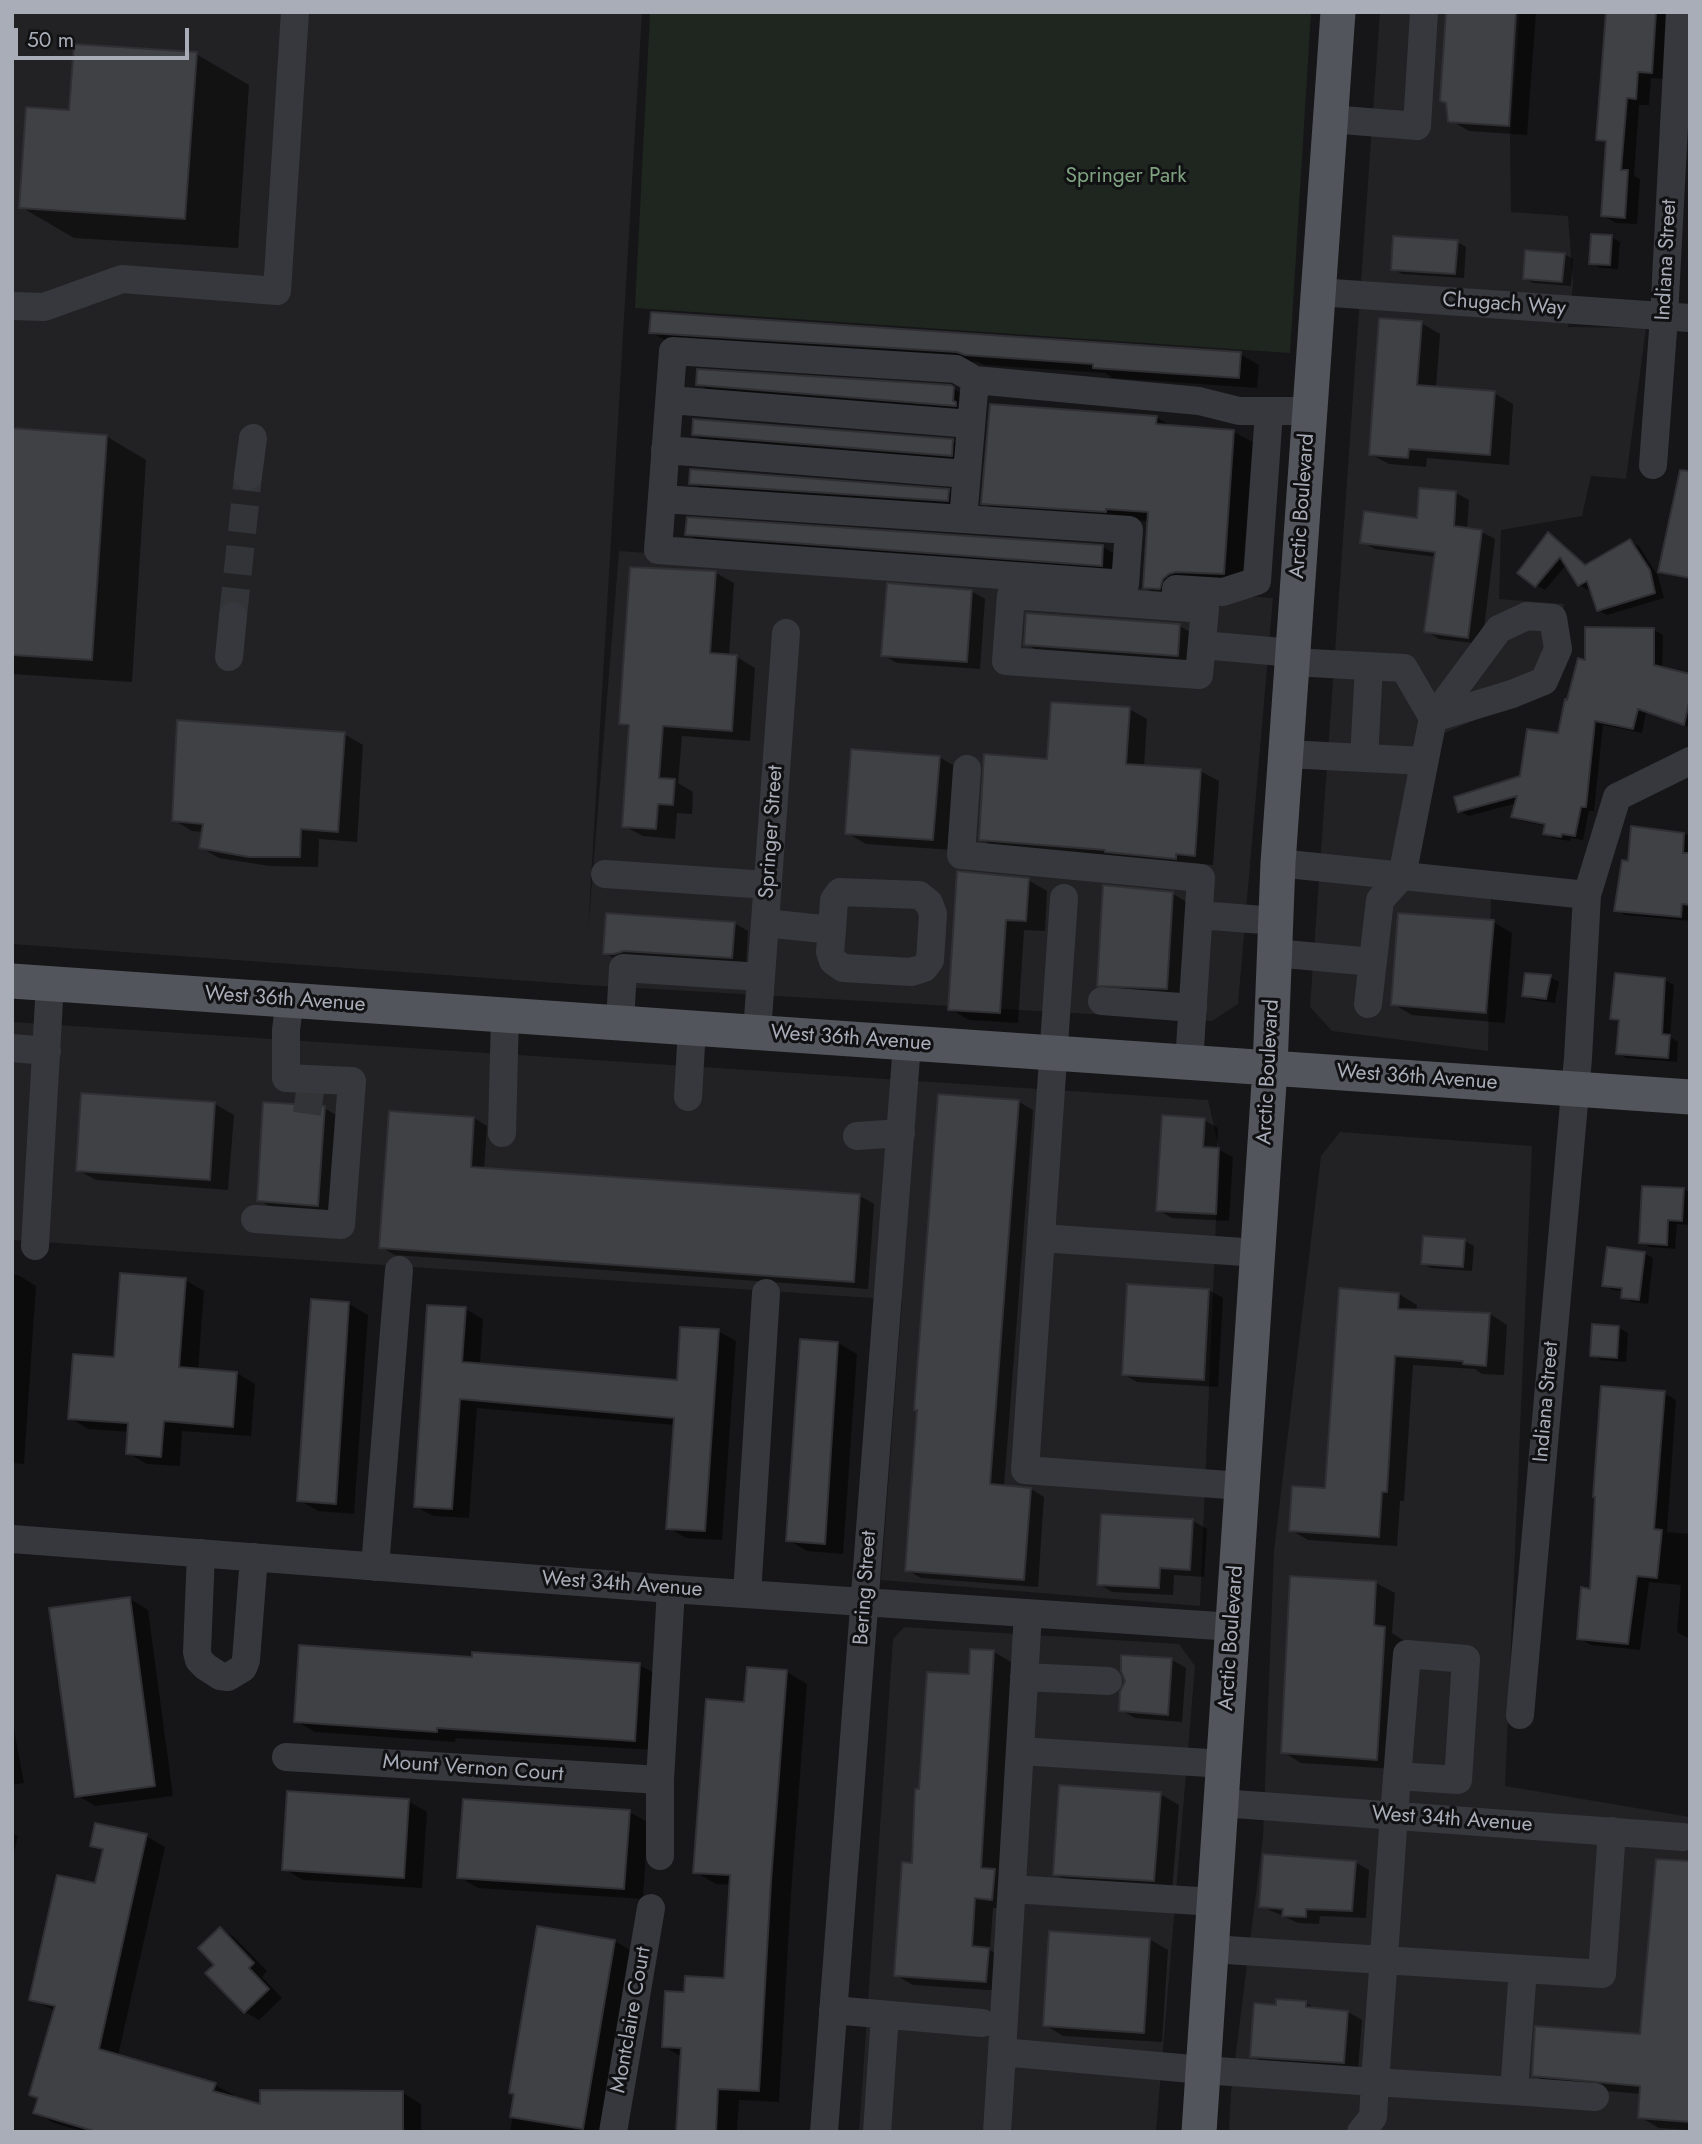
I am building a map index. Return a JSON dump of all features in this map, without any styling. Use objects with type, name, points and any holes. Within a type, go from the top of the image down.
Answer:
[{"type":"main road","name":"Arctic Boulevard","points":[[1199,2132],[1270,1068],[1278,863],[1338,12]]},
{"type":"main road","name":"West 36th Avenue","points":[[12,981],[1690,1097]]},
{"type":"street","points":[[12,306],[44,307],[122,279],[277,291],[295,12]]},
{"type":"street","points":[[1330,119],[1417,126],[1424,12]]},
{"type":"street","name":"Indiana Street","points":[[1653,465],[1677,317],[1684,57],[1680,12]]},
{"type":"street","name":"Chugach Way","points":[[1318,292],[1677,317]]},
{"type":"street","points":[[1269,412],[1257,581],[1223,592],[657,550],[673,351],[957,369],[975,380],[1199,401],[1239,411],[1310,411]]},
{"type":"street","points":[[963,519],[975,380]]},
{"type":"street","points":[[670,400],[971,424]]},
{"type":"street","points":[[247,476],[253,438]]},
{"type":"street","points":[[666,450],[967,474]]},
{"type":"street","points":[[662,499],[1129,530],[1125,584]]},
{"type":"street","points":[[1259,563],[1298,566]]},
{"type":"street","points":[[1011,595],[1205,609],[1202,645],[1199,675],[1006,661],[1011,595]]},
{"type":"street","points":[[229,657],[233,616]]},
{"type":"street","name":"Springer Street","points":[[758,1032],[786,633]]},
{"type":"street","points":[[1202,645],[1404,668],[1433,718],[1402,876],[1380,900],[1367,1004]]},
{"type":"street","points":[[1364,758],[1369,666]]},
{"type":"street","points":[[1286,754],[1424,761]]},
{"type":"street","name":"Indiana Street","points":[[1520,1715],[1574,1089],[1587,895],[1616,797],[1690,761]]},
{"type":"street","points":[[967,769],[961,855],[1200,878],[1189,1063]]},
{"type":"street","points":[[1278,863],[1587,895]]},
{"type":"street","points":[[605,874],[768,885]]},
{"type":"street","points":[[1064,898],[1025,1470],[1242,1486]]},
{"type":"street","points":[[1199,915],[1373,962]]},
{"type":"street","points":[[765,923],[832,930]]},
{"type":"street","points":[[620,1023],[623,968],[761,977]]},
{"type":"street","points":[[35,1246],[50,983]]},
{"type":"street","points":[[255,1219],[341,1225],[337,1104],[352,1081],[290,1088],[286,1030],[290,1000]]},
{"type":"street","points":[[1102,1001],[1193,1007]]},
{"type":"street","points":[[502,1133],[505,1015]]},
{"type":"street","points":[[688,1097],[692,1028]]},
{"type":"street","name":"Bering Street","points":[[824,2132],[907,1044]]},
{"type":"street","points":[[12,1048],[47,1051]]},
{"type":"street","points":[[857,1136],[901,1133]]},
{"type":"street","points":[[1041,1238],[1258,1253]]},
{"type":"street","points":[[375,1567],[399,1270]]},
{"type":"street","points":[[747,1594],[766,1293]]},
{"type":"street","name":"West 34th Avenue","points":[[12,1539],[671,1589],[1233,1627]]},
{"type":"street","points":[[201,1553],[197,1652],[199,1660],[220,1676],[228,1677],[243,1668],[246,1660],[254,1557]]},
{"type":"street","points":[[660,1856],[660,1780],[671,1589]]},
{"type":"street","points":[[997,2132],[1028,1613]]},
{"type":"street","points":[[1361,2132],[1373,2118],[1394,1815],[1397,1776],[1407,1654],[1466,1659],[1458,1780],[1397,1776]]},
{"type":"street","points":[[1024,1677],[1108,1681]]},
{"type":"street","points":[[1020,1752],[1224,1764]]},
{"type":"street","name":"Mount Vernon Court","points":[[286,1757],[660,1780]]},
{"type":"street","name":"West 34th Avenue","points":[[1221,1803],[1683,1837]]},
{"type":"street","points":[[1211,1949],[1602,1974],[1612,1831]]},
{"type":"street","points":[[1012,1889],[1214,1902]]},
{"type":"street","name":"Montclaire Court","points":[[613,2132],[651,1908]]},
{"type":"street","points":[[1514,2091],[1523,1969]]},
{"type":"street","points":[[833,2010],[982,2023]]},
{"type":"street","points":[[877,2132],[885,2015]]},
{"type":"street","points":[[1002,2052],[1203,2070],[1595,2096]]},
{"type":"shaded area","points":[[12,12],[642,12],[588,931],[619,551],[1273,598],[1238,1004],[1212,1021],[585,985],[12,944]]},
{"type":"shaded area","points":[[1380,12],[1520,12],[1510,140],[1511,212],[1568,216],[1573,283],[1568,327],[1646,328],[1626,479],[1591,476],[1582,516],[1501,530],[1499,599],[1564,604],[1551,688],[1428,740],[1416,890],[1491,897],[1488,1051],[1332,1031],[1310,1007]]},
{"type":"shaded area","points":[[12,1022],[1208,1100],[1219,1148],[1200,1606],[881,1580],[902,1300],[12,1240]]},
{"type":"shaded area","points":[[1340,1132],[1532,1146],[1505,1786],[1690,1817],[1690,2132],[1229,2132],[1231,2092],[1263,1837],[1274,1551],[1321,1156]]},
{"type":"shaded area","points":[[904,1627],[1179,1644],[1195,1666],[1156,2132],[859,2132],[893,1639]]},
{"type":"green space","name":"Springer Park","points":[[650,12],[1311,12],[1290,353],[635,308]]},
{"type":"building","points":[[1446,12],[1516,12],[1509,126],[1448,122],[1446,103],[1440,101]]},
{"type":"building","points":[[1606,12],[1656,12],[1652,73],[1638,72],[1636,99],[1627,98],[1621,170],[1628,170],[1625,218],[1601,216],[1606,141],[1596,140]]},
{"type":"building","points":[[74,44],[197,52],[185,219],[19,208],[26,107],[69,110]]},
{"type":"building","points":[[1591,234],[1612,235],[1610,265],[1589,264]]},
{"type":"building","points":[[1393,236],[1458,240],[1455,274],[1391,270]]},
{"type":"building","points":[[1525,250],[1565,253],[1562,282],[1523,279]]},
{"type":"building","points":[[651,312],[1241,352],[1239,378],[1093,368],[1093,364],[965,355],[957,352],[649,333]]},
{"type":"building","points":[[1379,318],[1422,321],[1417,385],[1495,391],[1490,455],[1409,449],[1408,458],[1369,455]]},
{"type":"building","points":[[697,369],[951,385],[954,387],[953,401],[956,406],[696,385]]},
{"type":"building","points":[[990,404],[1157,416],[1156,424],[1234,430],[1224,574],[1176,572],[1163,579],[1160,589],[1143,588],[1148,512],[981,504]]},
{"type":"building","points":[[693,419],[953,439],[952,456],[692,435]]},
{"type":"building","points":[[12,428],[107,435],[92,660],[12,655]]},
{"type":"building","points":[[690,469],[949,489],[948,501],[689,484]]},
{"type":"building","points":[[1680,470],[1690,471],[1690,578],[1658,572]]},
{"type":"building","points":[[1419,488],[1456,491],[1454,526],[1482,530],[1468,638],[1424,632],[1435,552],[1360,543],[1364,511],[1417,518]]},
{"type":"building","points":[[687,517],[1103,545],[1102,566],[685,535]]},
{"type":"building","points":[[1548,532],[1585,565],[1630,539],[1650,570],[1655,593],[1597,611],[1587,581],[1578,586],[1560,557],[1535,587],[1517,573]]},
{"type":"building","points":[[630,567],[716,571],[710,653],[737,655],[732,731],[663,726],[659,778],[675,779],[673,805],[658,804],[656,829],[622,827],[629,725],[619,724]]},
{"type":"building","points":[[887,583],[972,590],[967,662],[881,656]]},
{"type":"building","points":[[1026,613],[1180,624],[1178,656],[1024,645]]},
{"type":"building","points":[[1585,627],[1654,628],[1654,665],[1690,674],[1690,698],[1684,725],[1638,709],[1633,729],[1595,721],[1586,807],[1581,807],[1575,836],[1543,834],[1545,824],[1511,817],[1517,796],[1458,812],[1454,797],[1520,776],[1527,729],[1558,733],[1578,658],[1585,660]]},
{"type":"building","points":[[1051,702],[1130,707],[1126,764],[1201,769],[1195,856],[1176,854],[1176,859],[1105,850],[979,840],[984,754],[1047,759]]},
{"type":"building","points":[[177,720],[345,732],[338,832],[301,829],[300,857],[249,857],[199,848],[203,824],[172,821]]},
{"type":"building","points":[[851,749],[940,756],[933,840],[845,834]]},
{"type":"building","points":[[1631,826],[1684,833],[1683,853],[1690,853],[1690,905],[1682,904],[1681,917],[1614,911],[1622,860],[1628,861]]},
{"type":"building","points":[[957,871],[1029,878],[1026,921],[1006,920],[1000,1013],[948,1010]]},
{"type":"building","points":[[1103,885],[1173,892],[1167,989],[1097,986]]},
{"type":"building","points":[[606,913],[735,922],[732,958],[624,951],[603,954]]},
{"type":"building","points":[[1398,913],[1494,920],[1486,1013],[1391,1005]]},
{"type":"building","points":[[1525,973],[1551,975],[1546,999],[1522,996]]},
{"type":"building","points":[[1615,973],[1665,978],[1662,1034],[1670,1035],[1668,1058],[1616,1054],[1619,1020],[1610,1019]]},
{"type":"building","points":[[81,1093],[215,1102],[210,1180],[76,1171]]},
{"type":"building","points":[[938,1094],[1019,1100],[990,1484],[1031,1488],[1024,1580],[905,1571],[917,1410],[914,1410]]},
{"type":"building","points":[[263,1102],[325,1106],[318,1206],[257,1201]]},
{"type":"building","points":[[389,1111],[474,1117],[471,1167],[860,1194],[854,1282],[379,1248]]},
{"type":"building","points":[[1162,1115],[1205,1118],[1203,1147],[1219,1148],[1216,1214],[1156,1211]]},
{"type":"building","points":[[1642,1186],[1684,1188],[1682,1221],[1668,1220],[1667,1245],[1639,1243]]},
{"type":"building","points":[[1423,1236],[1465,1239],[1463,1267],[1421,1264]]},
{"type":"building","points":[[1607,1247],[1645,1252],[1639,1300],[1621,1298],[1622,1288],[1602,1286]]},
{"type":"building","points":[[120,1273],[186,1278],[179,1367],[237,1372],[233,1427],[164,1421],[161,1457],[126,1454],[128,1423],[68,1419],[73,1354],[114,1357]]},
{"type":"building","points":[[1127,1284],[1209,1289],[1204,1380],[1122,1375]]},
{"type":"building","points":[[1339,1288],[1399,1293],[1398,1309],[1490,1313],[1486,1366],[1463,1364],[1463,1361],[1395,1356],[1387,1492],[1382,1492],[1379,1537],[1289,1531],[1292,1486],[1325,1488]]},
{"type":"building","points":[[311,1299],[349,1302],[336,1504],[297,1501]]},
{"type":"building","points":[[427,1305],[466,1307],[462,1362],[677,1380],[680,1327],[719,1329],[705,1531],[666,1529],[674,1418],[460,1399],[452,1509],[414,1507]]},
{"type":"building","points":[[1592,1324],[1619,1326],[1617,1358],[1590,1356]]},
{"type":"building","points":[[800,1339],[838,1342],[825,1544],[786,1541]]},
{"type":"building","points":[[1601,1386],[1665,1391],[1654,1529],[1662,1530],[1657,1578],[1637,1576],[1628,1644],[1577,1639],[1581,1587],[1590,1589]]},
{"type":"building","points":[[1101,1514],[1193,1519],[1190,1570],[1160,1568],[1159,1588],[1097,1585]]},
{"type":"building","points":[[1290,1576],[1376,1581],[1374,1625],[1385,1627],[1377,1760],[1281,1753]]},
{"type":"building","points":[[130,1597],[155,1786],[75,1797],[49,1608]]},
{"type":"building","points":[[299,1645],[472,1657],[472,1652],[640,1663],[635,1741],[294,1722]]},
{"type":"building","points":[[970,1649],[994,1650],[981,1868],[995,1869],[992,1900],[975,1898],[972,1946],[989,1948],[986,1982],[894,1976],[902,1862],[912,1863],[915,1789],[919,1789],[927,1672],[969,1674]]},
{"type":"building","points":[[1121,1655],[1172,1658],[1168,1715],[1119,1711],[1120,1692],[1125,1681],[1121,1671]]},
{"type":"building","points":[[747,1667],[787,1670],[759,2091],[718,2089],[716,2132],[676,2132],[681,2048],[662,2047],[665,1991],[684,1992],[685,1976],[724,1978],[730,1875],[693,1873],[706,1699],[744,1702]]},
{"type":"building","points":[[1059,1785],[1161,1792],[1154,1881],[1053,1875]]},
{"type":"building","points":[[287,1791],[409,1799],[404,1878],[282,1870]]},
{"type":"building","points":[[463,1799],[630,1810],[624,1889],[457,1878]]},
{"type":"building","points":[[95,1823],[147,1834],[99,2049],[216,2083],[213,2091],[260,2104],[260,2090],[403,2091],[403,2132],[97,2132],[33,2113],[38,2098],[29,2095],[55,2006],[29,2000],[57,1875],[95,1883],[103,1849],[90,1846]]},
{"type":"building","points":[[1263,1854],[1356,1861],[1352,1911],[1306,1909],[1306,1917],[1282,1916],[1283,1909],[1259,1907]]},
{"type":"building","points":[[1656,1859],[1690,1861],[1690,2122],[1638,2118],[1640,2086],[1532,2076],[1535,2026],[1640,2034]]},
{"type":"building","points":[[537,1926],[615,1940],[583,2129],[510,2117],[514,2094],[509,2093]]},
{"type":"building","points":[[220,1927],[254,1963],[249,1968],[269,1989],[244,2013],[205,1973],[214,1965],[198,1948]]},
{"type":"building","points":[[1049,1931],[1150,1938],[1144,2033],[1043,2026]]},
{"type":"building","points":[[1276,1999],[1306,2001],[1306,2007],[1348,2011],[1344,2063],[1250,2057],[1254,2003],[1276,2005]]},
{"type":"tunnel","points":[[233,616],[248,476]]},
{"type":"tunnel","points":[[295,1098],[324,1102]]}]
